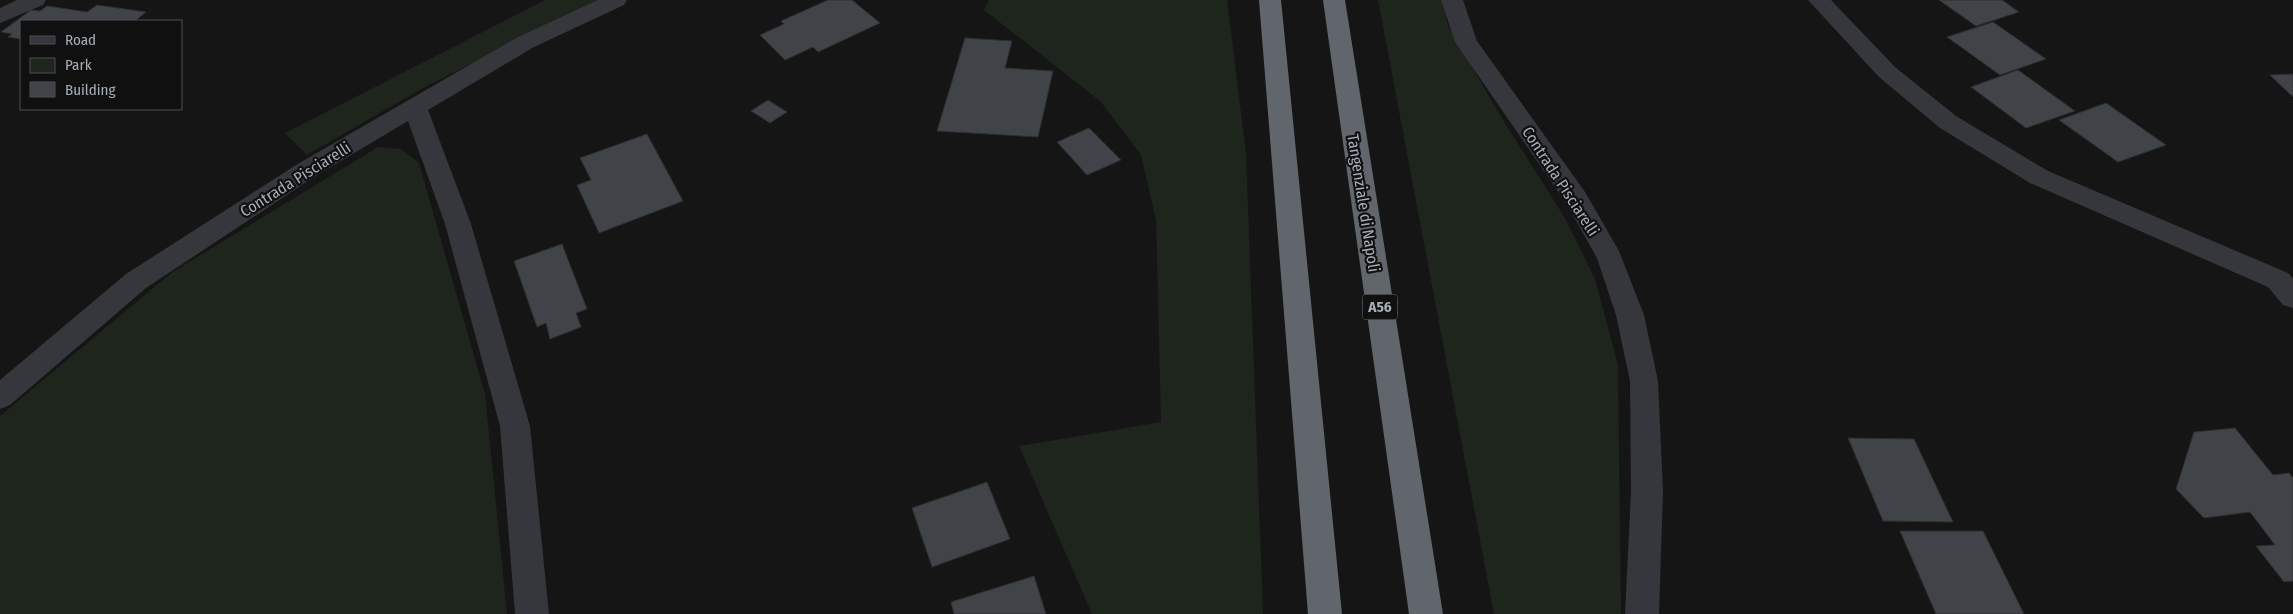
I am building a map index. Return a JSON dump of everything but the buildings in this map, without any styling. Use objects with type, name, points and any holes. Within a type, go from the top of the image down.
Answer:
[{"type":"highway","points":[[1270,0],[1325,614]]},
{"type":"highway","name":"Tangenziale di Napoli","points":[[1334,0],[1426,614]]},
{"type":"street","points":[[0,16],[35,0]]},
{"type":"street","name":"Contrada Pisciarelli","points":[[0,397],[136,281],[305,171],[526,42],[616,0]]},
{"type":"street","name":"Contrada Pisciarelli","points":[[1452,0],[1466,42],[1576,198],[1610,258],[1630,314],[1644,381],[1647,492],[1642,614]]},
{"type":"street","points":[[1819,0],[1887,72],[1948,122],[2039,177],[2278,280],[2293,298]]},
{"type":"street","points":[[415,107],[458,224],[515,426],[532,614]]},
{"type":"green space","points":[[545,0],[598,0],[425,87],[307,155],[285,133]]},
{"type":"green space","points":[[989,0],[1227,0],[1246,153],[1263,614],[1092,614],[1019,446],[1161,422],[1156,220],[1141,155],[1100,101],[984,10]]},
{"type":"green space","points":[[1378,0],[1442,0],[1448,26],[1503,120],[1565,218],[1595,279],[1618,365],[1621,614],[1494,614]]},
{"type":"green space","points":[[378,147],[401,149],[419,163],[485,394],[507,614],[0,614],[0,416],[171,273]]}]
